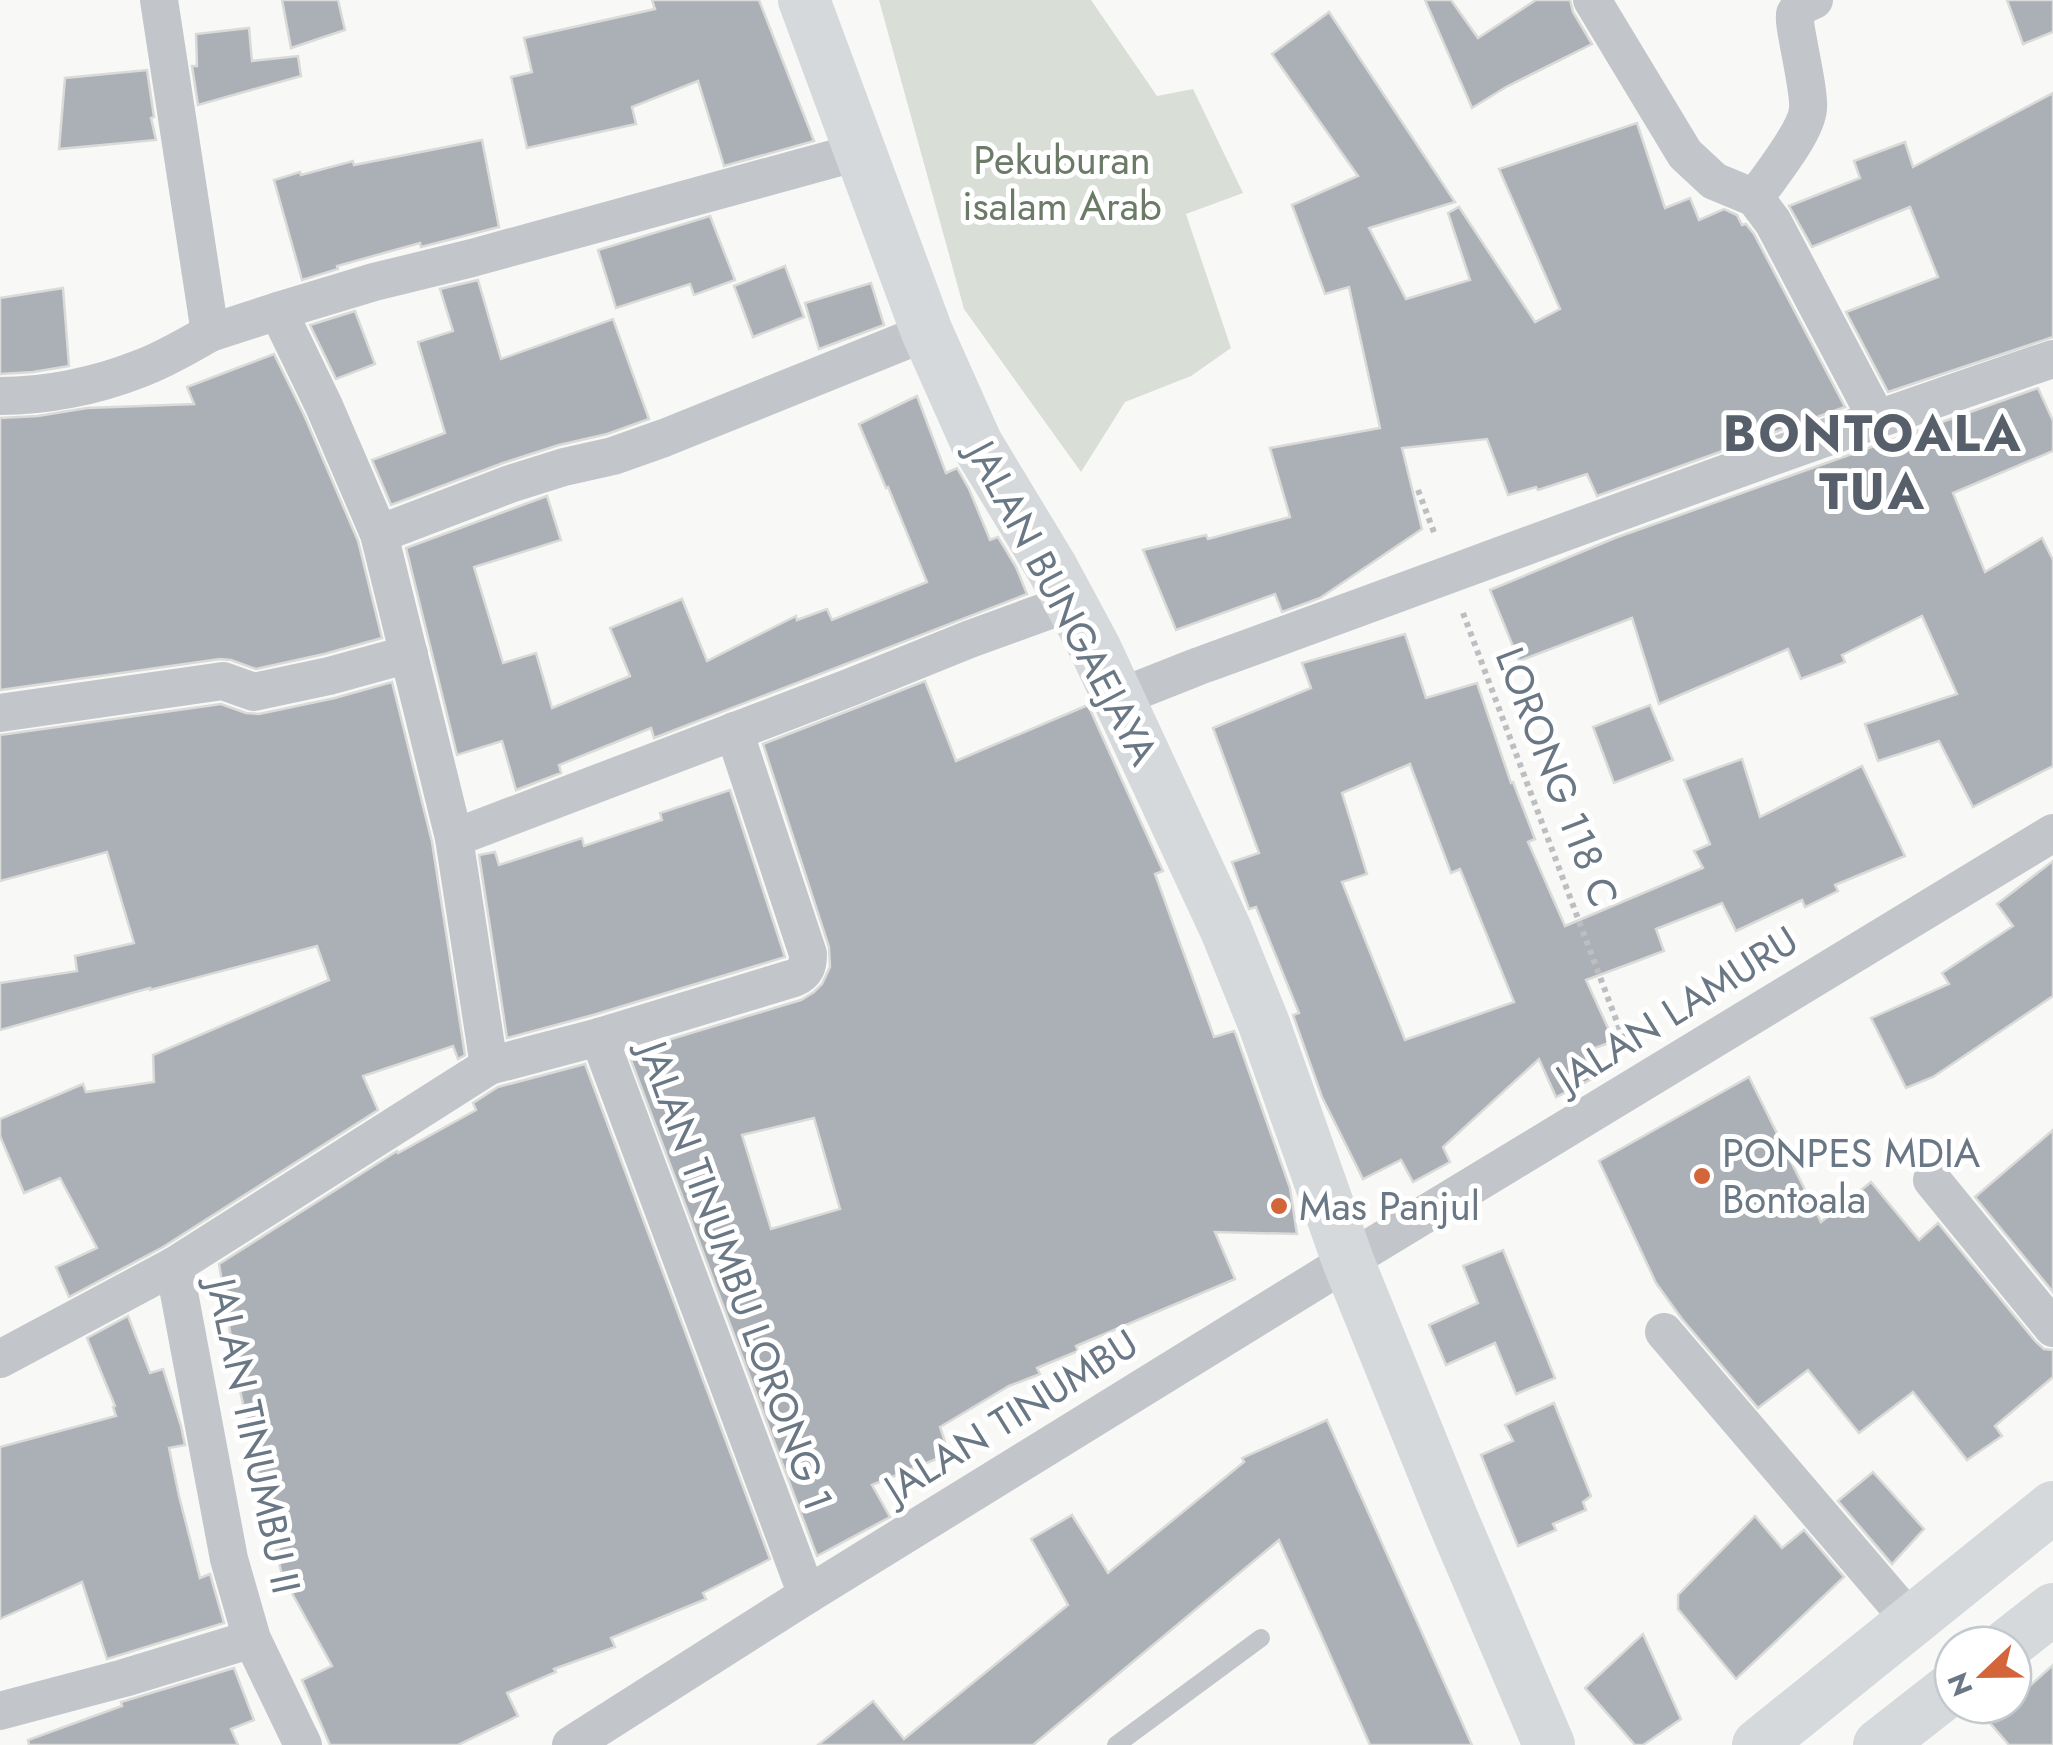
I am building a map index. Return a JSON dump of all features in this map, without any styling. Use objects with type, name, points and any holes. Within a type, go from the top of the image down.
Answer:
[{"type":"street","points":[[160,0],[210,333]]},
{"type":"street","name":"JALAN BUNGAEJAYA","points":[[804,0],[927,332],[977,444],[1072,602],[1232,945],[1348,1261],[1549,1745]]},
{"type":"street","points":[[1592,0],[1685,154],[1714,181],[1755,198],[1792,255],[1877,419]]},
{"type":"street","points":[[1755,198],[1798,135],[1808,113],[1795,14],[1814,0]]},
{"type":"street","points":[[0,396],[28,396],[110,380],[141,369],[210,333],[278,311],[858,152]]},
{"type":"street","points":[[278,311],[379,534],[454,838],[490,1066]]},
{"type":"street","points":[[379,534],[510,484],[664,438],[927,332]]},
{"type":"street","points":[[1118,698],[1877,419],[2053,359]]},
{"type":"street","points":[[454,838],[1072,602]]},
{"type":"street","points":[[0,713],[223,681],[254,692],[409,654]]},
{"type":"street","points":[[599,1037],[794,978],[807,968],[808,954],[734,731]]},
{"type":"street","name":"JALAN LAMURU","points":[[1348,1261],[2050,841]]},
{"type":"street","name":"JALAN TINUMBU LORONG 1","points":[[490,1066],[599,1037],[807,1595]]},
{"type":"street","name":"JALAN TINUMBU II","points":[[303,1745],[252,1638],[228,1559],[174,1266],[490,1066]]},
{"type":"street","points":[[1932,1180],[2053,1328]]},
{"type":"street","name":"JALAN TINUMBU","points":[[570,1745],[1348,1261]]},
{"type":"street","points":[[0,1358],[174,1266]]},
{"type":"street","points":[[1664,1332],[1910,1620]]},
{"type":"street","points":[[1758,1745],[2053,1506]]},
{"type":"street","points":[[2033,1625],[2053,1609]]},
{"type":"street","points":[[0,1711],[252,1638]]},
{"type":"street","points":[[1878,1745],[1933,1702]]},
{"type":"lane","points":[[1116,1745],[1261,1638]]},
{"type":"path","name":"LORONG 118 C","points":[[1418,490],[1641,1084]]},
{"type":"green space","name":"Pekuburan isalam Arab","points":[[879,0],[1091,0],[1157,96],[1193,89],[1243,193],[1186,214],[1231,348],[1191,376],[1125,402],[1081,472],[964,309]]},
{"type":"building","points":[[282,0],[338,0],[345,30],[291,48]]},
{"type":"building","points":[[652,0],[759,0],[814,141],[724,166],[698,81],[632,107],[636,124],[527,148],[511,77],[532,72],[524,38],[655,9]]},
{"type":"building","points":[[1425,0],[1451,0],[1478,38],[1536,0],[1570,0],[1592,44],[1472,108]]},
{"type":"building","points":[[2007,0],[2053,0],[2053,32],[2023,44]]},
{"type":"building","points":[[1329,12],[1455,202],[1369,228],[1406,299],[1470,280],[1448,213],[1459,207],[1535,322],[1560,309],[1499,169],[1637,123],[1665,208],[1690,198],[1699,220],[1724,209],[1737,215],[1754,234],[1845,407],[1597,496],[1587,474],[1508,495],[1487,439],[1402,448],[1422,529],[1320,598],[1282,612],[1275,594],[1176,630],[1143,550],[1206,535],[1208,539],[1290,517],[1270,448],[1380,428],[1349,287],[1325,294],[1292,205],[1358,176],[1272,54]]},
{"type":"building","points":[[249,28],[252,61],[298,56],[301,76],[198,105],[192,66],[197,66],[196,34]]},
{"type":"building","points":[[147,70],[156,140],[59,149],[65,78]]},
{"type":"building","points":[[2053,93],[2053,337],[1888,392],[1846,312],[1938,277],[1910,207],[1812,247],[1789,206],[1860,178],[1854,161],[1905,142],[1913,167]]},
{"type":"building","points":[[482,140],[499,227],[421,247],[420,243],[302,280],[274,180],[353,161],[354,165]]},
{"type":"building","points":[[710,216],[735,280],[694,295],[690,284],[616,308],[598,250]]},
{"type":"building","points":[[785,266],[804,317],[753,337],[734,286]]},
{"type":"building","points":[[478,280],[501,359],[613,319],[649,419],[503,463],[391,505],[372,460],[445,433],[418,342],[453,331],[440,289]]},
{"type":"building","points":[[871,283],[884,325],[819,349],[805,303]]},
{"type":"building","points":[[63,288],[69,366],[0,374],[0,298]]},
{"type":"building","points":[[355,311],[375,364],[336,379],[310,325]]},
{"type":"building","points":[[274,354],[358,541],[382,638],[256,669],[220,659],[0,690],[0,418],[87,408],[194,404],[187,387]]},
{"type":"building","points":[[2038,388],[2053,421],[2053,451],[1953,493],[1985,572],[2042,538],[2053,560],[2053,766],[1973,807],[1939,741],[1878,761],[1865,724],[1957,694],[1922,616],[1842,655],[1845,662],[1801,679],[1788,649],[1659,704],[1632,618],[1519,661],[1490,590],[1615,538]]},
{"type":"building","points":[[917,396],[946,473],[957,468],[990,540],[998,537],[1027,594],[654,738],[651,728],[559,765],[561,773],[516,790],[502,741],[457,755],[406,548],[547,496],[561,540],[474,567],[503,663],[536,653],[552,708],[630,676],[610,628],[682,599],[707,661],[796,616],[797,620],[827,609],[832,620],[927,582],[859,424]]},
{"type":"building","points":[[1405,634],[1426,698],[1477,683],[1535,839],[1528,842],[1565,926],[1703,868],[1694,851],[1710,844],[1684,780],[1742,759],[1760,817],[1862,766],[1905,856],[1835,885],[1838,891],[1805,907],[1802,900],[1736,931],[1722,903],[1656,929],[1664,951],[1586,980],[1614,1041],[1584,1052],[1594,1078],[1556,1097],[1539,1059],[1443,1147],[1450,1162],[1413,1182],[1401,1160],[1363,1179],[1322,1097],[1293,1015],[1299,1013],[1256,907],[1249,909],[1232,862],[1259,853],[1213,728],[1311,688],[1302,663]],"holes":[[[1410,764],[1451,873],[1460,869],[1514,1002],[1405,1040],[1342,882],[1367,874],[1342,793]]]},
{"type":"building","points":[[925,681],[956,761],[1088,705],[1163,871],[1155,874],[1214,1037],[1234,1031],[1236,1035],[1290,1188],[1297,1234],[1215,1232],[1235,1279],[1076,1346],[1078,1351],[1037,1368],[1040,1374],[1009,1386],[940,1427],[949,1454],[872,1485],[890,1517],[817,1556],[628,1052],[801,1000],[822,984],[830,967],[829,947],[763,744]],"holes":[[[814,1118],[840,1209],[771,1229],[742,1135]]]},
{"type":"building","points":[[392,682],[432,842],[465,1055],[458,1059],[453,1046],[363,1076],[378,1110],[163,1247],[69,1297],[56,1267],[97,1248],[60,1178],[24,1193],[0,1136],[0,1119],[83,1084],[86,1092],[154,1082],[153,1055],[329,980],[317,946],[0,1030],[0,983],[77,971],[75,956],[134,943],[107,852],[0,881],[0,735],[221,704],[259,714]]},
{"type":"building","points":[[1650,705],[1673,760],[1614,783],[1593,727]]},
{"type":"building","points":[[730,790],[785,957],[507,1038],[479,855],[495,852],[499,865],[582,838],[584,846],[662,820],[660,813]]},
{"type":"building","points":[[2053,861],[2053,996],[1933,1077],[1906,1088],[1871,1018],[1949,984],[1942,973],[2013,926],[1997,904]]},
{"type":"building","points":[[585,1064],[770,1559],[703,1593],[706,1599],[611,1638],[615,1647],[554,1669],[556,1672],[507,1693],[518,1716],[458,1745],[330,1745],[302,1680],[332,1666],[282,1575],[239,1386],[219,1264],[397,1151],[476,1110],[473,1103],[498,1087]]},
{"type":"building","points":[[1749,1077],[1821,1222],[1871,1182],[1919,1240],[1938,1223],[2036,1342],[2053,1350],[2053,1377],[1995,1426],[2002,1436],[1967,1460],[1913,1392],[1859,1433],[1808,1370],[1758,1408],[1656,1283],[1599,1161]]},
{"type":"building","points":[[2053,1130],[2053,1292],[1975,1197]]},
{"type":"building","points":[[1503,1250],[1555,1378],[1516,1394],[1495,1343],[1446,1365],[1429,1325],[1478,1303],[1463,1266]]},
{"type":"building","points":[[128,1316],[150,1373],[163,1369],[181,1426],[185,1445],[169,1448],[179,1496],[200,1578],[210,1574],[224,1623],[107,1659],[82,1582],[0,1619],[0,1447],[116,1416],[87,1338]]},
{"type":"building","points":[[1554,1403],[1591,1496],[1583,1502],[1586,1510],[1553,1524],[1556,1530],[1518,1546],[1481,1455],[1513,1441],[1505,1425]]},
{"type":"building","points":[[1327,1420],[1472,1745],[1370,1745],[1279,1540],[1033,1745],[818,1745],[873,1701],[904,1739],[1068,1605],[1031,1539],[1072,1515],[1108,1573],[1244,1462],[1242,1458]]},
{"type":"building","points":[[1873,1472],[1924,1529],[1892,1564],[1838,1501]]},
{"type":"building","points":[[1755,1516],[1782,1548],[1804,1530],[1844,1577],[1736,1679],[1678,1609],[1678,1595]]},
{"type":"building","points":[[1643,1634],[1681,1719],[1643,1745],[1635,1745],[1585,1688]]},
{"type":"building","points":[[2053,1665],[2053,1745],[2009,1745],[1992,1725],[2033,1725],[2033,1683]]},
{"type":"building","points":[[234,1668],[254,1720],[231,1729],[238,1745],[29,1745],[28,1740],[122,1706],[121,1702]]},
{"type":"place","name":"PONPES MDIA Bontoala","points":[[1702,1176]]},
{"type":"place","name":"Mas Panjul","points":[[1279,1206]]},
{"type":"district","name":"BONTOALA TUA","points":[[1873,462]]}]
